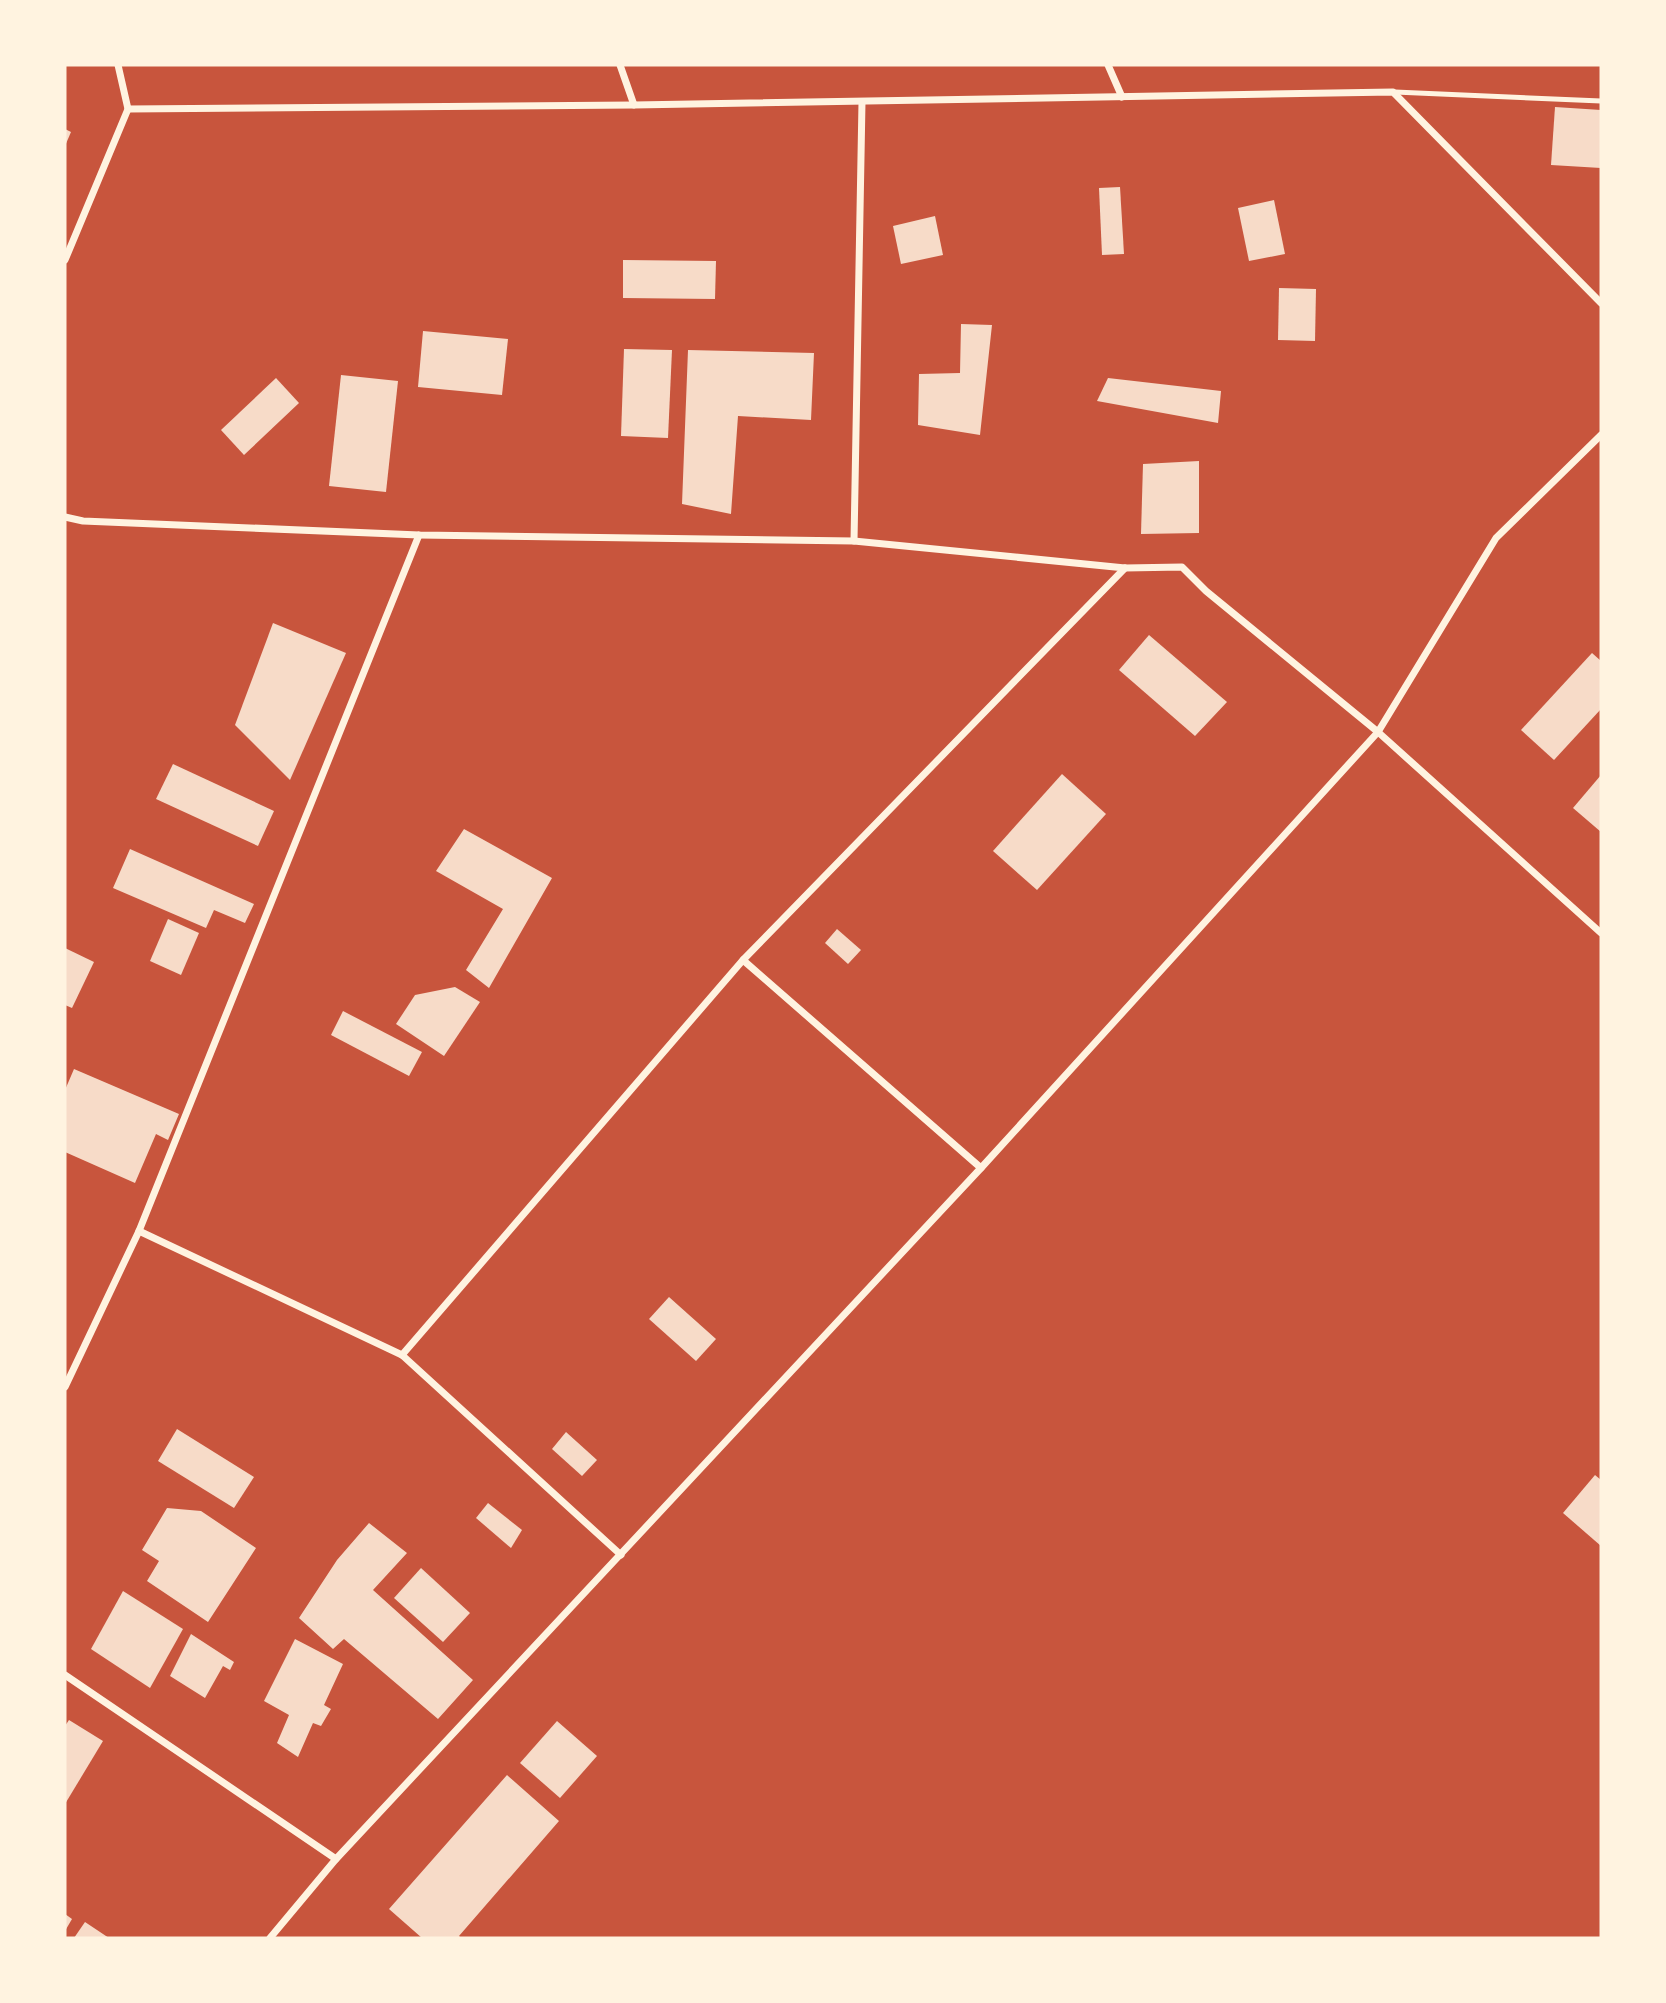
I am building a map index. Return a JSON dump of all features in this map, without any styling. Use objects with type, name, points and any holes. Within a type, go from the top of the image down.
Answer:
[{"type":"street","points":[[65,260],[128,109],[118,65]]},
{"type":"street","points":[[621,65],[634,105]]},
{"type":"street","points":[[1108,65],[1122,97]]},
{"type":"street","points":[[128,109],[862,102],[1394,92],[1601,303]]},
{"type":"street","points":[[854,541],[862,102]]},
{"type":"street","points":[[270,1938],[336,1859],[981,1168],[1378,732],[1496,538],[1601,435]]},
{"type":"street","points":[[65,517],[83,521],[419,535],[854,541],[1125,568],[1182,567],[1206,591],[1378,732],[1601,933]]},
{"type":"street","points":[[65,1387],[139,1231],[419,535]]},
{"type":"street","points":[[402,1355],[743,960],[1125,568]]},
{"type":"street","points":[[743,960],[981,1168]]},
{"type":"street","points":[[139,1231],[402,1355],[621,1555]]},
{"type":"street","points":[[65,1675],[336,1859]]},
{"type":"lane","points":[[1394,92],[1601,101]]},
{"type":"building","points":[[1555,107],[1601,110],[1601,168],[1551,165]]},
{"type":"building","points":[[65,129],[71,132],[65,146]]},
{"type":"building","points":[[1120,187],[1124,254],[1102,255],[1099,188]]},
{"type":"building","points":[[1274,200],[1285,254],[1249,261],[1238,208]]},
{"type":"building","points":[[935,216],[943,255],[901,264],[893,226]]},
{"type":"building","points":[[623,260],[716,261],[715,299],[623,298]]},
{"type":"building","points":[[1279,288],[1316,289],[1315,341],[1278,340]]},
{"type":"building","points":[[961,324],[992,325],[980,435],[918,425],[919,374],[960,373]]},
{"type":"building","points":[[423,331],[508,339],[502,395],[418,387]]},
{"type":"building","points":[[624,349],[672,350],[668,438],[621,436]]},
{"type":"building","points":[[688,350],[814,353],[811,420],[738,416],[731,514],[682,504]]},
{"type":"building","points":[[341,375],[398,381],[386,492],[329,486]]},
{"type":"building","points":[[276,378],[299,403],[244,455],[221,430]]},
{"type":"building","points":[[1108,378],[1221,391],[1218,423],[1097,401]]},
{"type":"building","points":[[1199,461],[1199,533],[1141,534],[1143,464]]},
{"type":"building","points":[[273,623],[346,653],[290,780],[235,725]]},
{"type":"building","points":[[1149,635],[1227,702],[1195,736],[1119,670]]},
{"type":"building","points":[[1592,653],[1601,661],[1601,709],[1554,760],[1521,730]]},
{"type":"building","points":[[173,764],[274,811],[258,846],[156,799]]},
{"type":"building","points":[[1062,774],[1106,814],[1037,890],[993,851]]},
{"type":"building","points":[[1601,775],[1601,832],[1573,808]]},
{"type":"building","points":[[464,829],[552,878],[489,988],[466,970],[503,909],[436,871]]},
{"type":"building","points":[[130,849],[254,904],[245,923],[214,910],[206,928],[113,888]]},
{"type":"building","points":[[168,919],[199,933],[181,975],[150,961]]},
{"type":"building","points":[[837,929],[861,950],[848,964],[825,943]]},
{"type":"building","points":[[65,948],[94,962],[72,1008],[65,1005]]},
{"type":"building","points":[[455,987],[480,1002],[444,1056],[396,1024],[415,995]]},
{"type":"building","points":[[343,1011],[422,1052],[409,1076],[331,1035]]},
{"type":"building","points":[[74,1069],[179,1114],[168,1140],[156,1134],[135,1183],[65,1152],[65,1090]]},
{"type":"building","points":[[669,1297],[716,1339],[696,1361],[649,1319]]},
{"type":"building","points":[[177,1429],[254,1477],[234,1508],[158,1461]]},
{"type":"building","points":[[566,1432],[597,1460],[582,1476],[552,1449]]},
{"type":"building","points":[[1595,1475],[1601,1480],[1601,1546],[1563,1513]]},
{"type":"building","points":[[488,1503],[522,1530],[511,1548],[476,1518]]},
{"type":"building","points":[[167,1508],[201,1511],[256,1548],[208,1622],[147,1581],[159,1561],[142,1550]]},
{"type":"building","points":[[369,1523],[407,1553],[373,1590],[473,1680],[438,1719],[344,1639],[333,1649],[299,1618],[337,1560]]},
{"type":"building","points":[[421,1568],[470,1613],[443,1642],[394,1598]]},
{"type":"building","points":[[123,1591],[183,1629],[150,1688],[91,1649]]},
{"type":"building","points":[[191,1634],[234,1662],[230,1670],[223,1666],[205,1698],[170,1676]]},
{"type":"building","points":[[295,1639],[343,1664],[324,1705],[331,1709],[321,1726],[313,1723],[298,1757],[277,1743],[289,1715],[264,1701]]},
{"type":"building","points":[[69,1720],[103,1741],[65,1804],[65,1726]]},
{"type":"building","points":[[557,1721],[597,1756],[560,1798],[520,1763]]},
{"type":"building","points":[[507,1775],[559,1821],[459,1936],[461,1938],[422,1938],[389,1909]]},
{"type":"building","points":[[65,1914],[72,1919],[65,1931]]},
{"type":"building","points":[[85,1922],[109,1938],[74,1938]]}]
